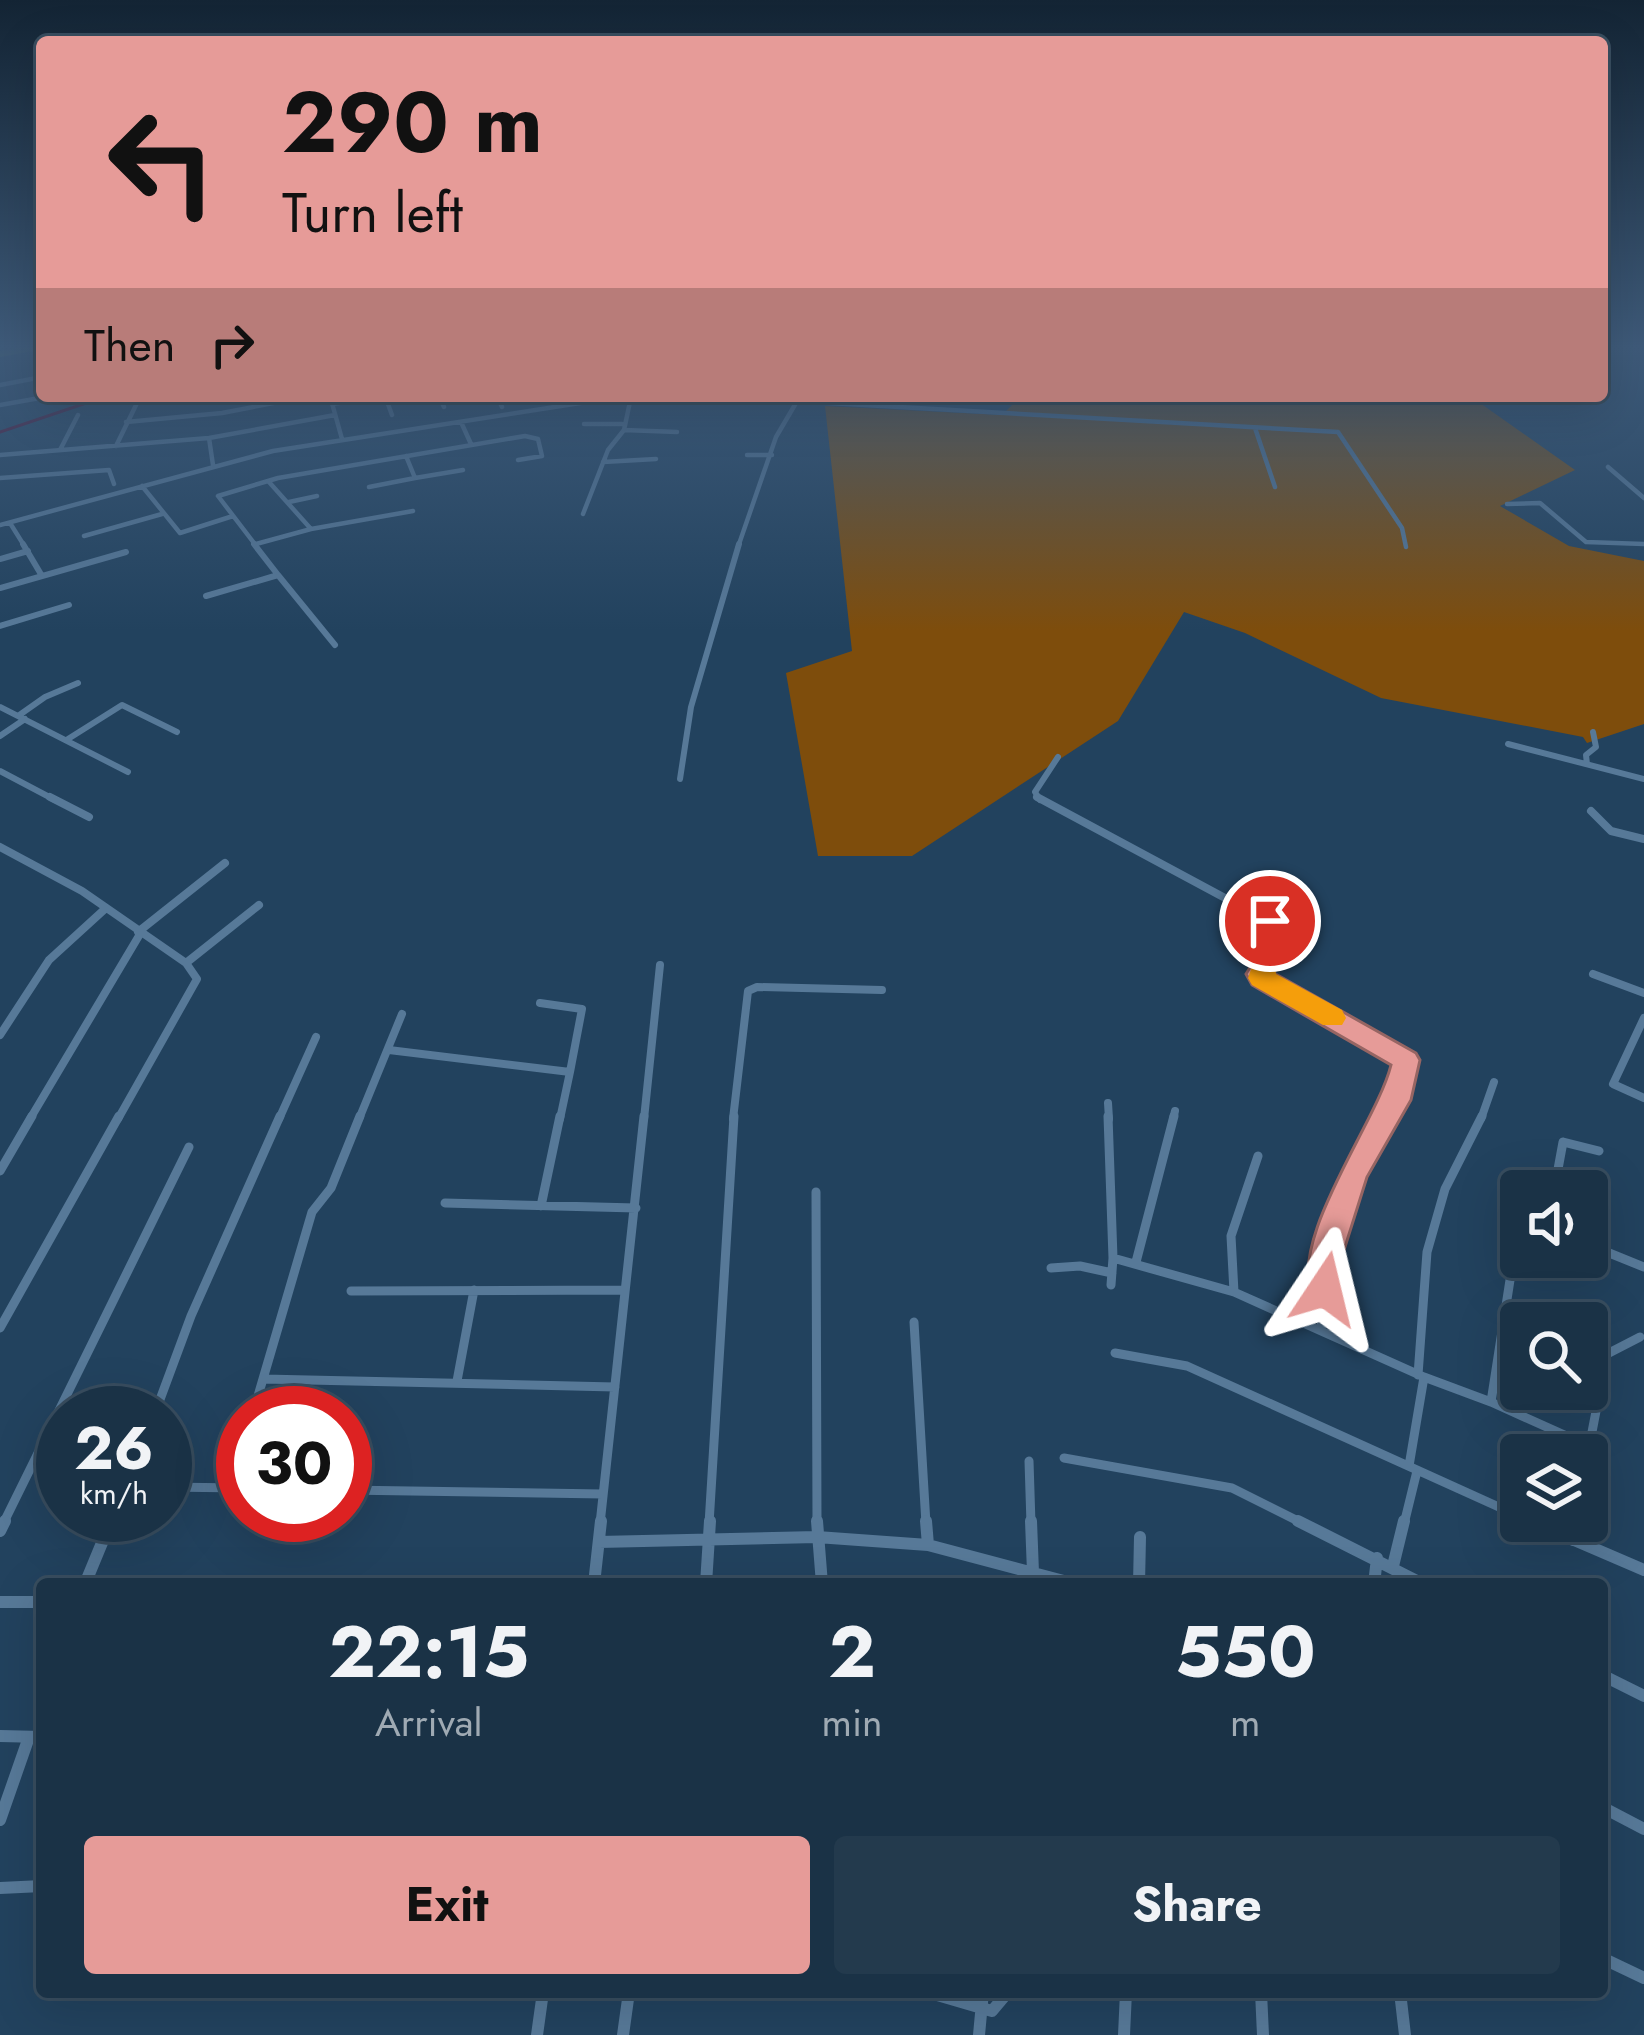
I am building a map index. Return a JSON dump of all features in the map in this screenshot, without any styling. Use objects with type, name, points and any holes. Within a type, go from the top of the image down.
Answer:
[{"type":"street","points":[[60,450],[65,441]]},
{"type":"street","points":[[116,446],[118,441]]},
{"type":"street","points":[[0,455],[175,441]]},
{"type":"street","points":[[209,441],[213,466]]},
{"type":"street","points":[[0,525],[213,466],[333,441]]},
{"type":"street","points":[[334,645],[218,496],[269,482],[491,441]]},
{"type":"street","points":[[518,460],[542,456],[538,441]]},
{"type":"street","points":[[583,514],[615,441]]},
{"type":"street","points":[[680,779],[706,652],[779,441]]},
{"type":"street","points":[[1259,441],[1275,487]]},
{"type":"street","points":[[1344,441],[1402,527],[1406,548]]},
{"type":"street","points":[[0,478],[14,454]]},
{"type":"street","points":[[747,455],[772,455]]},
{"type":"street","points":[[406,456],[415,478]]},
{"type":"street","points":[[603,462],[656,459]]},
{"type":"street","points":[[1608,467],[1644,498]]},
{"type":"street","points":[[0,478],[109,470],[114,484]]},
{"type":"street","points":[[369,487],[463,470]]},
{"type":"street","points":[[269,482],[311,529]]},
{"type":"street","points":[[142,486],[180,533],[233,516]]},
{"type":"street","points":[[288,502],[317,496]]},
{"type":"street","points":[[1507,504],[1540,503],[1586,542],[1644,544]]},
{"type":"street","points":[[256,544],[413,511]]},
{"type":"street","points":[[84,536],[163,514]]},
{"type":"street","points":[[10,523],[42,576]]},
{"type":"street","points":[[0,559],[28,551]]},
{"type":"street","points":[[0,588],[126,552]]},
{"type":"street","points":[[206,596],[278,575]]},
{"type":"street","points":[[0,626],[69,605]]},
{"type":"street","points":[[0,736],[21,717],[78,683]]},
{"type":"street","points":[[68,739],[122,705],[177,732]]},
{"type":"street","points":[[0,707],[128,772]]},
{"type":"street","points":[[1588,765],[1586,754],[1596,747],[1593,732]]},
{"type":"street","points":[[1508,744],[1644,779]]},
{"type":"street","points":[[1058,757],[1035,791],[1036,798],[1277,926],[1280,940],[1262,978],[1406,1060],[1397,1100],[1353,1174],[1328,1250],[1321,1329]]},
{"type":"street","points":[[0,771],[89,817]]},
{"type":"street","points":[[1591,812],[1598,813],[1611,832],[1644,839]]},
{"type":"street","points":[[0,847],[106,908],[186,963],[196,980],[0,1328]]},
{"type":"street","points":[[0,1171],[139,933],[225,863]]},
{"type":"street","points":[[186,963],[259,905]]},
{"type":"street","points":[[0,1035],[49,960],[106,908]]},
{"type":"street","points":[[595,1578],[660,965]]},
{"type":"street","points":[[1593,974],[1644,994]]},
{"type":"street","points":[[706,1578],[731,1140],[748,991],[758,987],[882,990]]},
{"type":"street","points":[[540,1003],[582,1009],[541,1206]]},
{"type":"street","points":[[262,1386],[312,1212],[331,1188],[402,1014]]},
{"type":"street","points":[[1644,1018],[1612,1084],[1644,1098]]},
{"type":"street","points":[[165,1386],[191,1316],[316,1037]]},
{"type":"street","points":[[389,1050],[570,1072]]},
{"type":"street","points":[[1393,1566],[1413,1469],[1427,1252],[1445,1189],[1476,1135],[1494,1082]]},
{"type":"street","points":[[1051,1268],[1080,1266],[1111,1279],[1108,1103]]},
{"type":"street","points":[[1136,1262],[1175,1112]]},
{"type":"street","points":[[1558,1170],[1564,1142],[1599,1151]]},
{"type":"street","points":[[0,1531],[164,1188],[189,1147]]},
{"type":"street","points":[[1234,1292],[1232,1236],[1258,1156]]},
{"type":"street","points":[[816,1192],[817,1537],[821,1578]]},
{"type":"street","points":[[445,1203],[636,1208]]},
{"type":"street","points":[[1608,1252],[1644,1267]]},
{"type":"street","points":[[1113,1258],[1234,1292],[1421,1376],[1491,1402],[1553,1434]]},
{"type":"street","points":[[1491,1402],[1511,1278]]},
{"type":"street","points":[[457,1382],[474,1290]]},
{"type":"street","points":[[351,1291],[625,1290]]},
{"type":"street","points":[[914,1322],[928,1545]]},
{"type":"street","points":[[1591,1434],[1607,1354],[1640,1337]]},
{"type":"street","points":[[1114,1353],[1186,1366],[1500,1508]]},
{"type":"street","points":[[264,1379],[615,1387]]},
{"type":"street","points":[[1064,1457],[1232,1488],[1413,1578]]},
{"type":"street","points":[[1029,1461],[1033,1572]]},
{"type":"street","points":[[372,1490],[603,1494]]},
{"type":"street","points":[[598,1542],[817,1537],[928,1545],[1054,1578]]},
{"type":"street","points":[[1139,1578],[1140,1537]]},
{"type":"street","points":[[88,1578],[103,1542]]},
{"type":"street","points":[[1578,1542],[1644,1570]]},
{"type":"street","points":[[1375,1578],[1377,1558]]},
{"type":"street","points":[[0,1602],[36,1602]]},
{"type":"street","points":[[1608,1679],[1644,1696]]},
{"type":"street","points":[[0,1736],[35,1737],[0,1820]]},
{"type":"street","points":[[1608,1810],[1644,1829]]},
{"type":"street","points":[[0,1888],[36,1886]]},
{"type":"street","points":[[1608,1961],[1644,1978]]},
{"type":"street","points":[[537,2035],[542,1998]]},
{"type":"street","points":[[623,2035],[628,1998]]},
{"type":"street","points":[[945,1998],[992,2011],[1003,1998]]},
{"type":"street","points":[[980,2035],[982,1998]]},
{"type":"street","points":[[1124,2035],[1126,1998]]},
{"type":"street","points":[[1261,1998],[1263,2035]]},
{"type":"street","points":[[1401,1998],[1405,2035]]},
{"type":"shaded area","points":[[829,441],[1534,441],[1575,470],[1500,506],[1569,546],[1644,561],[1644,724],[1587,743],[1583,737],[1381,698],[1245,633],[1184,612],[1118,721],[912,856],[818,856],[786,673],[852,651]]},
{"type":"slow traffic","points":[[1265,965],[1262,978],[1333,1018]]},
{"type":"route","points":[[1270,921],[1277,926],[1280,940],[1262,978],[1406,1060],[1397,1100],[1353,1174],[1328,1250],[1325,1289]]}]
